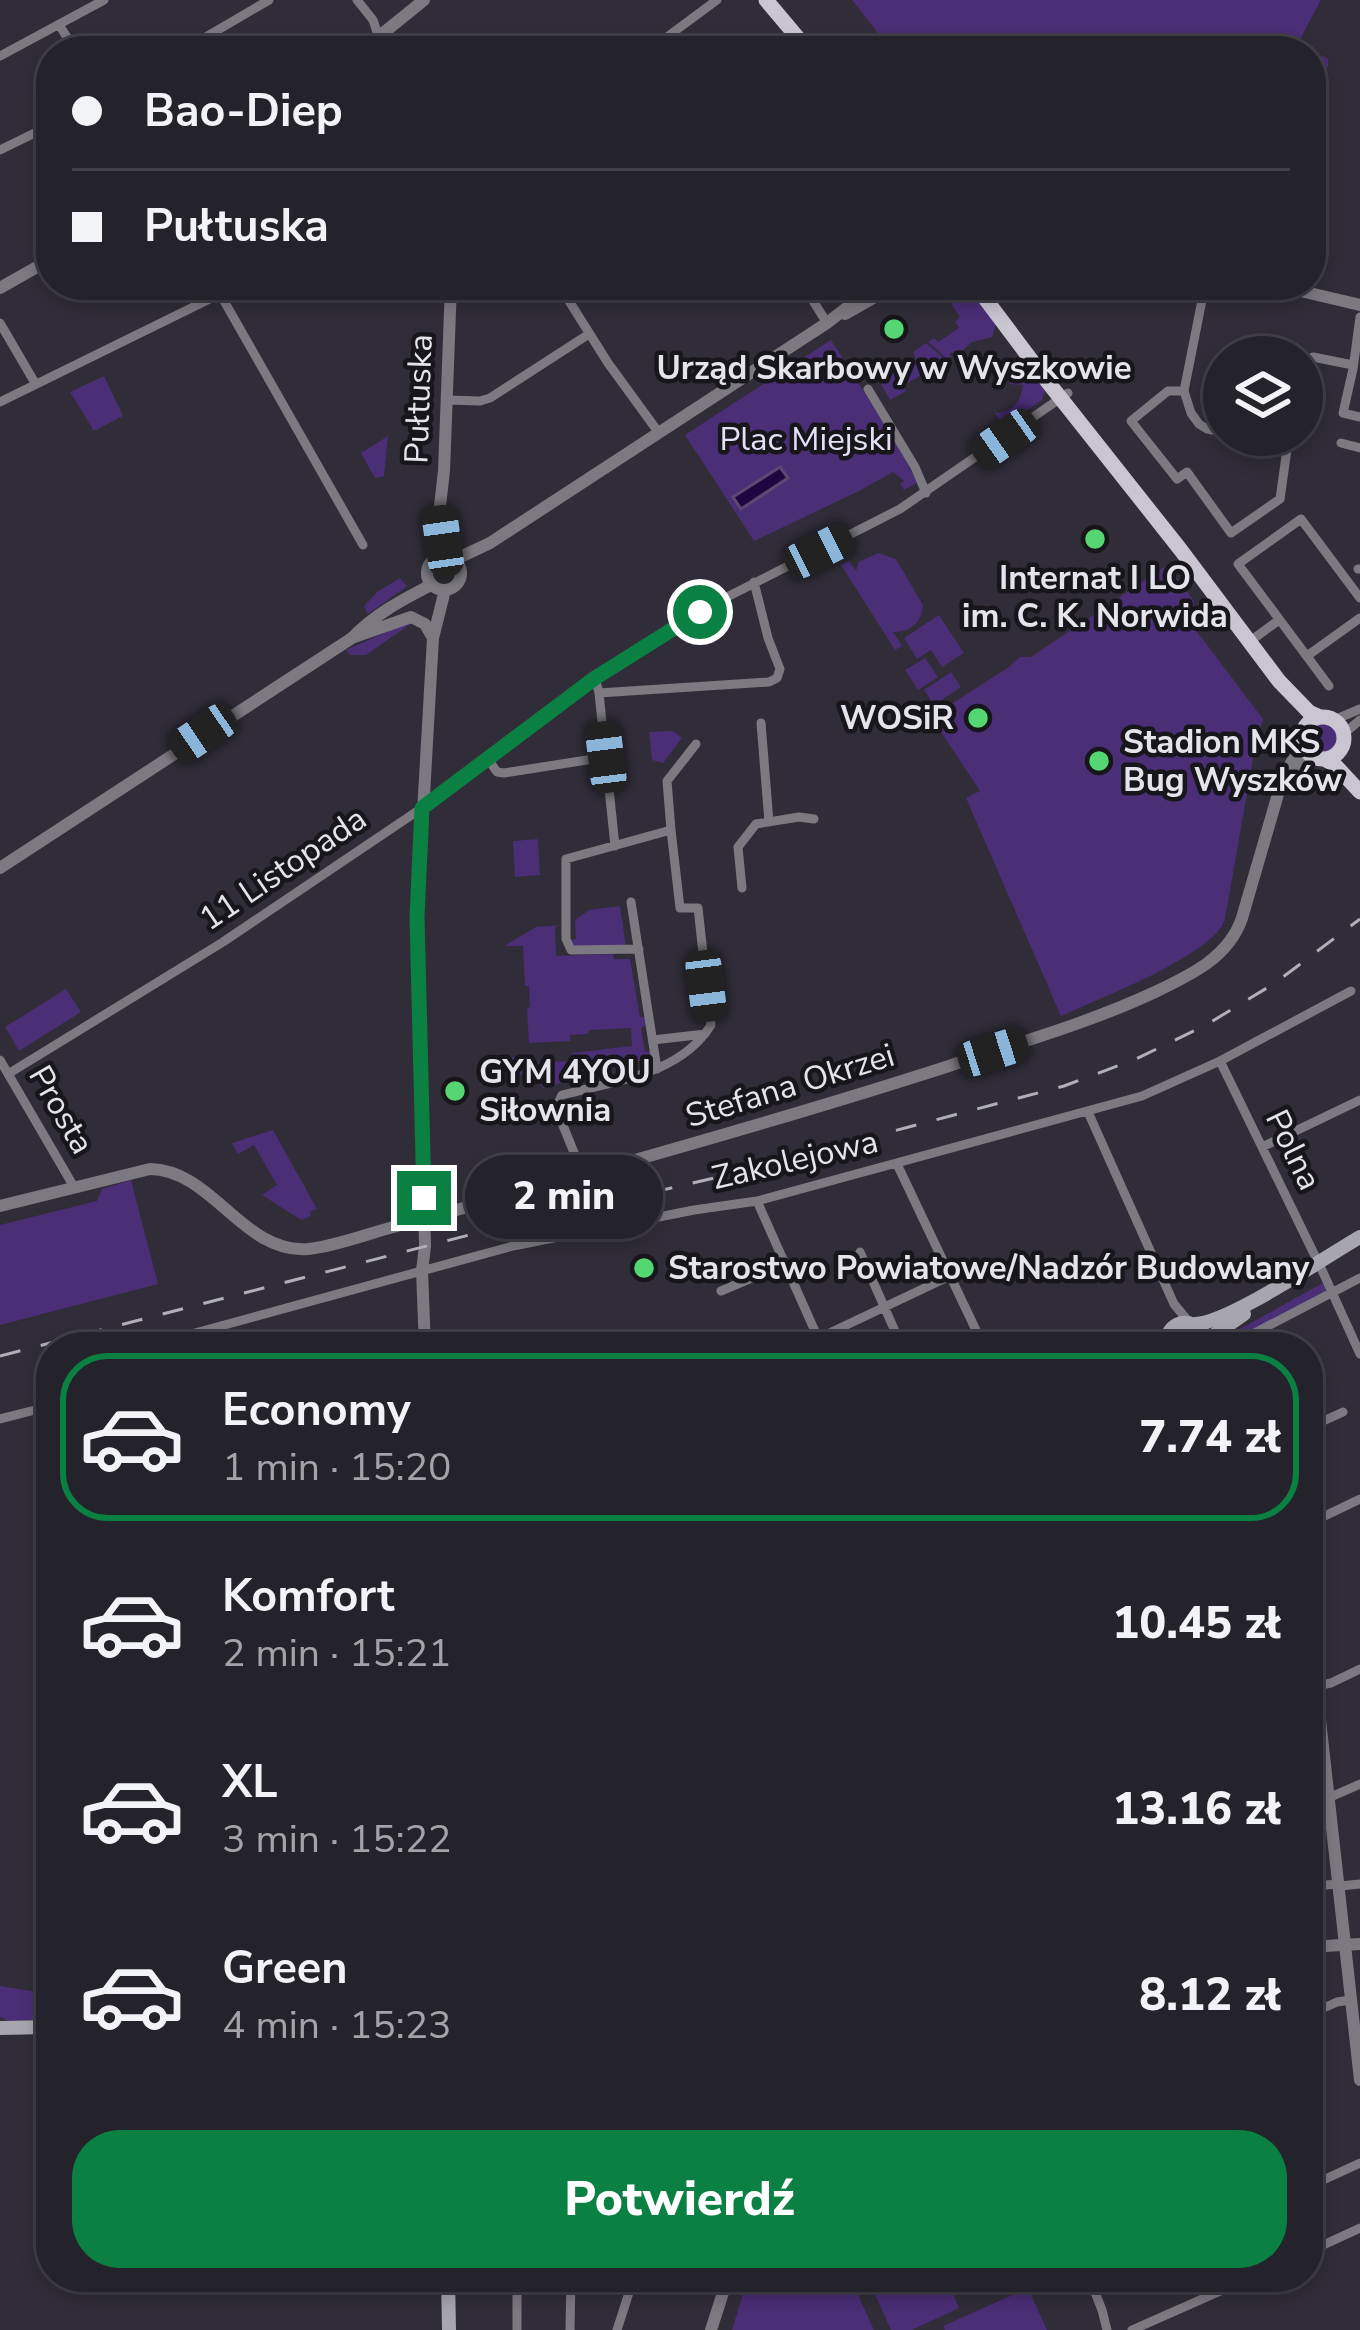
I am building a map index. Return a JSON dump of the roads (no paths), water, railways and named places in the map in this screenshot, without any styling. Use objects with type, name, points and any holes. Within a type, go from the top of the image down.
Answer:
[{"type":"main road","points":[[766,0],[798,36]]},
{"type":"main road","points":[[777,0],[798,36]]},
{"type":"main road","points":[[987,300],[1064,396],[1088,415],[1153,501],[1180,549],[1280,682],[1301,720],[1309,753],[1334,764],[1360,788]]},
{"type":"main road","points":[[997,300],[1064,396]]},
{"type":"main road","points":[[1280,682],[1310,712],[1342,728],[1344,758],[1360,788]]},
{"type":"main road","points":[[1303,736],[1310,722],[1327,718]]},
{"type":"main road","points":[[1320,758],[1335,755],[1343,743]]},
{"type":"main road","points":[[1181,1332],[1217,1319],[1360,1241]]},
{"type":"main road","points":[[1218,1332],[1319,1265]]},
{"type":"main road","points":[[0,2028],[36,2027]]},
{"type":"main road","points":[[448,2292],[449,2330]]},
{"type":"street","points":[[39,36],[104,0]]},
{"type":"street","points":[[208,36],[269,0]]},
{"type":"street","points":[[357,0],[379,36]]},
{"type":"street","points":[[390,36],[424,0]]},
{"type":"street","points":[[671,36],[717,0]]},
{"type":"street","points":[[59,26],[66,36]]},
{"type":"street","points":[[0,56],[36,38]]},
{"type":"street","points":[[0,151],[36,133]]},
{"type":"street","points":[[0,288],[36,268]]},
{"type":"street","points":[[1326,297],[1360,305]]},
{"type":"street","points":[[0,402],[197,300]]},
{"type":"street","points":[[223,300],[363,545]]},
{"type":"street","name":"Pułtuska","points":[[436,587],[445,562],[440,515],[450,300]]},
{"type":"street","points":[[569,300],[659,433]]},
{"type":"street","points":[[812,300],[827,323]]},
{"type":"street","points":[[352,638],[445,562],[490,543],[856,300]]},
{"type":"street","points":[[827,323],[872,300]]},
{"type":"street","points":[[1202,300],[1184,391],[1203,426]]},
{"type":"street","points":[[1360,317],[1355,368],[1342,413],[1360,417]]},
{"type":"street","points":[[0,323],[35,383]]},
{"type":"street","points":[[447,400],[490,398],[589,334]]},
{"type":"street","points":[[1323,360],[1355,368]]},
{"type":"street","points":[[868,388],[926,493]]},
{"type":"street","points":[[1184,391],[1168,391],[1131,421],[1177,479],[1187,472],[1231,533],[1280,499],[1286,456]]},
{"type":"street","name":"11 Listopada","points":[[8,1074],[223,942],[422,808],[650,642],[926,493],[1064,396]]},
{"type":"street","points":[[1341,443],[1360,448]]},
{"type":"street","points":[[1329,686],[1238,564],[1301,519],[1360,598]]},
{"type":"street","points":[[398,602],[457,584],[445,562]]},
{"type":"street","points":[[599,693],[777,678],[780,670],[754,582]]},
{"type":"street","points":[[424,1332],[417,917],[436,587]]},
{"type":"street","points":[[0,868],[352,638],[411,617],[434,638]]},
{"type":"street","points":[[1306,656],[1360,618]]},
{"type":"street","points":[[1250,642],[1279,620]]},
{"type":"street","points":[[595,678],[615,846]]},
{"type":"street","points":[[1327,718],[1360,709]]},
{"type":"street","points":[[1343,743],[1360,720]]},
{"type":"street","points":[[761,723],[769,822]]},
{"type":"street","name":"Stefana Okrzei","points":[[0,1206],[150,1168],[174,1172],[262,1238],[287,1248],[310,1249],[825,1106],[1062,1029],[1157,991],[1226,948],[1236,935],[1283,777],[1303,736]]},
{"type":"street","points":[[583,1175],[556,1108],[562,1095],[667,1066],[711,1025],[698,908],[680,908],[668,781],[696,744]]},
{"type":"street","points":[[488,759],[497,772],[504,773],[606,757]]},
{"type":"street","points":[[1281,789],[1298,767],[1320,758]]},
{"type":"street","points":[[742,888],[738,847],[756,824],[814,819]]},
{"type":"street","points":[[639,949],[576,952],[567,946],[566,860],[671,830]]},
{"type":"street","points":[[632,902],[657,1069]]},
{"type":"street","name":"Zakolejowa","points":[[199,1332],[512,1246],[757,1201],[1088,1112],[1142,1096],[1220,1061],[1351,991]]},
{"type":"street","points":[[653,1040],[705,1034]]},
{"type":"street","name":"Prosta","points":[[0,1060],[74,1186]]},
{"type":"street","name":"Polna","points":[[1220,1061],[1360,1354]]},
{"type":"street","points":[[1262,1147],[1360,1100]]},
{"type":"street","points":[[1088,1112],[1174,1304],[1175,1332]]},
{"type":"street","points":[[897,1164],[977,1332]]},
{"type":"street","points":[[757,1201],[814,1332]]},
{"type":"street","points":[[860,1252],[895,1332]]},
{"type":"street","points":[[721,1291],[784,1264]]},
{"type":"street","points":[[838,1332],[950,1276]]},
{"type":"street","points":[[1256,1332],[1360,1278]]},
{"type":"street","points":[[0,1419],[36,1410]]},
{"type":"street","points":[[1323,1421],[1343,1412]]},
{"type":"street","points":[[1323,1517],[1360,1499]]},
{"type":"street","points":[[1323,1684],[1360,1670]]},
{"type":"street","points":[[1323,1764],[1339,1885],[1353,1945],[1351,2000],[1360,2080]]},
{"type":"street","points":[[1323,1801],[1360,1784]]},
{"type":"street","points":[[1323,1886],[1360,1884]]},
{"type":"street","points":[[1323,1946],[1353,1945]]},
{"type":"street","points":[[1323,2008],[1351,2000]]},
{"type":"street","points":[[1323,2180],[1360,2163]]},
{"type":"street","points":[[1323,2245],[1360,2228]]},
{"type":"street","points":[[517,2292],[517,2330]]},
{"type":"street","points":[[570,2330],[571,2292]]},
{"type":"street","points":[[617,2330],[629,2292]]},
{"type":"street","points":[[711,2330],[723,2292]]},
{"type":"street","points":[[1094,2292],[1107,2330]]},
{"type":"street","points":[[1132,2330],[1150,2327],[1221,2292]]},
{"type":"railway","points":[[93,1332],[1064,1086],[1136,1059],[1206,1025],[1275,983],[1360,919]]},
{"type":"railway","points":[[0,1356],[36,1347]]},
{"type":"place","name":"Urząd Skarbowy w Wyszkowie","points":[[894,329]]},
{"type":"place","name":"Internat I LO im. C. K. Norwida","points":[[1095,539]]},
{"type":"place","name":"WOSiR","points":[[978,718]]},
{"type":"place","name":"Stadion MKS Bug Wyszków","points":[[1099,761]]},
{"type":"place","name":"GYM 4YOU Siłownia","points":[[455,1091]]},
{"type":"place","name":"Starostwo Powiatowe/Nadzór Budowlany","points":[[644,1268]]},
{"type":"park label","name":"Plac Miejski","points":[[806,439]]}]
